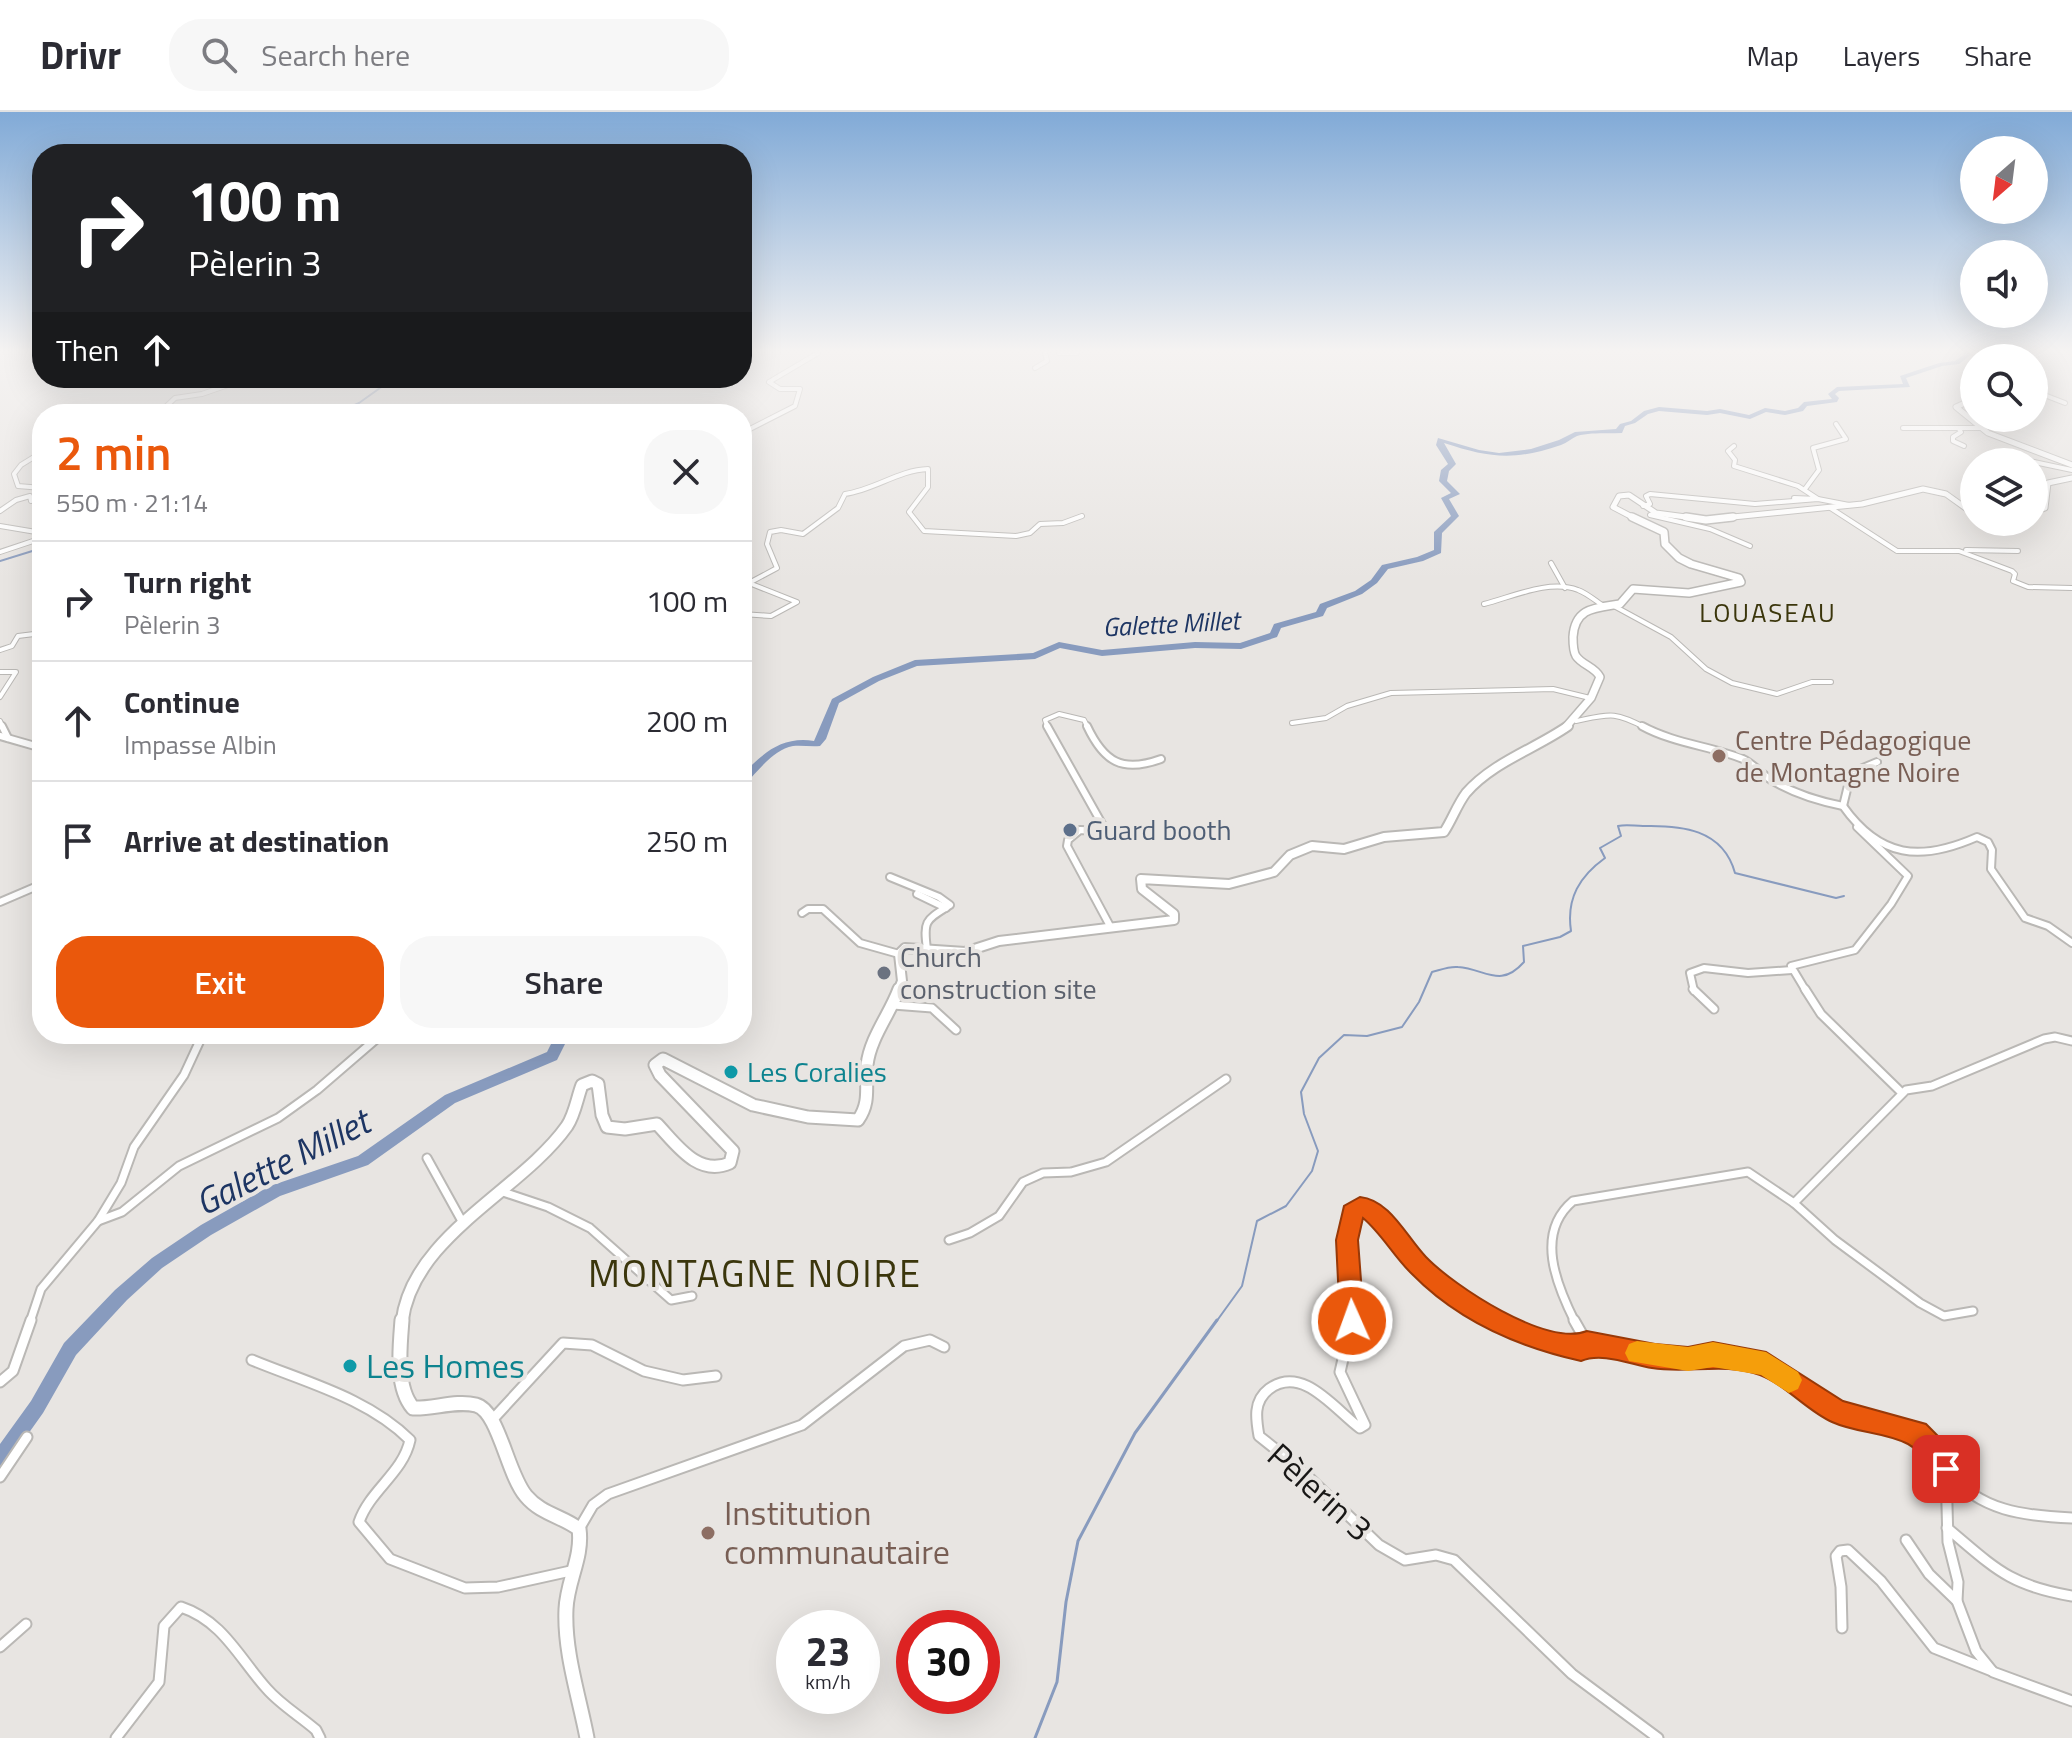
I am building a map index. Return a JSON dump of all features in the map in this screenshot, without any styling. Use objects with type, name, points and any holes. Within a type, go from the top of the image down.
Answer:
[{"type":"street","points":[[1805,489],[1819,470],[1813,448],[1846,439],[1839,429]]},
{"type":"street","points":[[1952,429],[1961,432],[1953,437],[1953,441],[1964,446]]},
{"type":"street","points":[[1989,432],[2072,468]]},
{"type":"street","points":[[1734,446],[1728,451],[1735,460],[1734,466],[1778,481],[1792,481],[1818,499]]},
{"type":"street","points":[[32,458],[14,474],[18,486],[32,487]]},
{"type":"street","points":[[2048,464],[2072,468]]},
{"type":"street","points":[[752,581],[777,568],[767,544],[770,532],[781,530],[803,534],[838,508],[845,494],[867,492],[911,471],[928,469],[928,487],[909,512],[924,531],[1016,536],[1030,533],[1040,524],[1063,523],[1082,516]]},
{"type":"street","points":[[2048,483],[2072,478]]},
{"type":"street","points":[[802,913],[808,909],[823,909],[860,943],[899,954],[912,946],[945,953],[965,952],[999,941],[1174,920],[1174,914],[1167,907],[1142,889],[1141,879],[1229,884],[1274,872],[1290,855],[1312,846],[1344,849],[1384,837],[1444,832],[1463,796],[1489,774],[1505,762],[1552,739],[1576,721],[1600,677],[1598,672],[1576,656],[1572,634],[1574,623],[1583,613],[1620,604],[1633,589],[1689,593],[1741,582],[1739,578],[1679,558],[1665,544],[1664,532],[1626,517],[1613,507],[1619,496],[1626,494],[1656,513],[1706,520],[1849,505],[1923,489],[1946,494],[1960,504]]},
{"type":"street","points":[[1643,506],[1650,504],[1646,496],[1650,494],[1755,504],[1818,499]]},
{"type":"street","points":[[0,511],[21,498],[30,496],[32,500]]},
{"type":"street","points":[[1794,498],[1849,505]]},
{"type":"street","points":[[1829,507],[1897,551],[2018,551]]},
{"type":"street","points":[[1656,513],[1650,515],[1710,529],[1750,546]]},
{"type":"street","points":[[0,526],[32,533]]},
{"type":"street","points":[[0,552],[32,539]]},
{"type":"street","points":[[1959,551],[2012,571],[2015,574],[2013,581],[2022,586],[2072,588]]},
{"type":"street","points":[[1551,563],[1565,588]]},
{"type":"street","points":[[752,584],[796,604],[771,616],[752,615]]},
{"type":"street","points":[[1484,604],[1544,588],[1578,590],[1671,637],[1706,669],[1732,683],[1777,694],[1812,682],[1831,682]]},
{"type":"street","points":[[0,650],[12,646],[18,636],[32,634]]},
{"type":"street","points":[[0,672],[16,672],[0,697]]},
{"type":"street","points":[[1292,723],[1326,718],[1347,706],[1391,693],[1553,689],[1590,698]]},
{"type":"street","points":[[1110,926],[1067,846],[1068,840],[1080,830],[1106,831],[1097,812],[1069,772],[1045,720],[1059,714],[1084,720],[1105,756],[1116,760],[1140,767],[1161,759]]},
{"type":"street","points":[[1576,721],[1608,714],[1622,715],[1657,734],[1710,747],[1747,761],[1771,780],[1806,798],[1843,806]]},
{"type":"street","points":[[0,721],[8,738]]},
{"type":"street","points":[[0,736],[32,745]]},
{"type":"street","points":[[1877,762],[1851,773],[1843,806],[1862,835],[1908,876],[1891,904],[1855,950],[1791,966],[1821,1014],[1902,1093]]},
{"type":"street","points":[[1850,818],[1883,846],[1907,854],[1923,854],[1977,837],[1985,839],[1991,844],[1993,853],[1991,869],[2025,918],[2048,926],[2072,942]]},
{"type":"street","points":[[890,877],[907,887],[941,896],[950,905],[927,920],[924,929],[927,949]]},
{"type":"street","points":[[0,902],[32,888]]},
{"type":"street","points":[[912,891],[946,908]]},
{"type":"street","points":[[587,1738],[572,1665],[566,1611],[568,1590],[582,1540],[579,1529],[531,1503],[508,1466],[493,1419],[478,1405],[413,1408],[401,1392],[405,1303],[426,1265],[503,1192],[565,1127],[582,1085],[589,1081],[598,1084],[602,1115],[607,1127],[619,1130],[657,1124],[682,1153],[715,1169],[730,1163],[733,1151],[657,1070],[655,1065],[663,1059],[753,1105],[808,1117],[858,1120],[867,1107],[867,1062],[902,981],[899,954]]},
{"type":"street","points":[[1714,1009],[1694,992],[1690,973],[1704,968],[1748,973],[1792,970]]},
{"type":"street","points":[[893,1005],[932,1008],[956,1030]]},
{"type":"street","points":[[1794,1203],[1902,1093],[1932,1086],[2044,1039],[2055,1037],[2072,1041]]},
{"type":"street","points":[[0,1382],[13,1371],[18,1360],[45,1282],[98,1221],[121,1183],[134,1147],[184,1075],[198,1044]]},
{"type":"street","points":[[98,1221],[122,1212],[179,1166],[278,1118],[317,1090],[370,1044]]},
{"type":"street","points":[[949,1240],[970,1233],[999,1216],[1023,1182],[1043,1173],[1071,1172],[1106,1162],[1226,1079]]},
{"type":"street","points":[[427,1158],[465,1226]]},
{"type":"street","points":[[1973,1311],[1944,1316],[1920,1303],[1835,1240],[1794,1203],[1754,1174],[1744,1171],[1718,1179],[1573,1201],[1557,1214],[1552,1235],[1553,1265],[1572,1319],[1587,1343],[1655,1356],[1688,1359],[1713,1354],[1766,1364],[1837,1412],[1916,1434],[1935,1451],[1965,1493],[2017,1514],[2072,1518]]},
{"type":"street","points":[[503,1192],[560,1210],[590,1228],[617,1250],[658,1292],[671,1300],[692,1296]]},
{"type":"street","name":"Pèlerin 3","points":[[1587,1343],[1581,1349],[1541,1340],[1471,1307],[1444,1289],[1417,1264],[1377,1215],[1369,1208],[1360,1207],[1352,1213],[1347,1240],[1352,1321],[1340,1372],[1365,1425],[1360,1428],[1350,1422],[1310,1386],[1295,1380],[1280,1381],[1262,1393],[1255,1408],[1259,1436],[1298,1467],[1379,1545],[1405,1560],[1436,1555],[1454,1560],[1572,1674],[1658,1738]]},
{"type":"street","points":[[579,1529],[593,1505],[608,1494],[802,1425],[904,1346],[930,1340],[944,1347]]},
{"type":"street","points":[[493,1419],[563,1343],[592,1345],[644,1371],[683,1380],[716,1376]]},
{"type":"street","points":[[252,1360],[347,1400],[402,1430],[410,1440],[408,1453],[368,1500],[359,1522],[390,1559],[472,1590],[575,1570]]},
{"type":"street","points":[[0,1477],[27,1437]]},
{"type":"street","points":[[1946,1469],[1948,1542],[1958,1582],[1957,1601],[1976,1651],[1993,1672]]},
{"type":"street","points":[[1947,1528],[2009,1579],[2036,1590],[2072,1596]]},
{"type":"street","points":[[1906,1540],[1929,1574],[1957,1601]]},
{"type":"street","points":[[1842,1628],[1841,1587],[1836,1556],[1848,1550],[1881,1581],[1934,1648],[2072,1701]]},
{"type":"street","points":[[116,1738],[159,1682],[164,1626],[181,1607],[199,1611],[212,1620],[267,1689],[316,1730],[320,1738]]},
{"type":"street","points":[[0,1647],[26,1624]]},
{"type":"waterway","name":"Galette Millet","points":[[752,771],[783,746],[803,742],[816,744],[821,739],[835,701],[915,663],[1035,656],[1059,645],[1102,653],[1195,645],[1241,646],[1274,635],[1277,626],[1320,614],[1323,606],[1350,597],[1374,582],[1385,567],[1420,559],[1438,551],[1438,532],[1455,516],[1445,498],[1456,494],[1443,481],[1445,470],[1452,464],[1440,445],[1441,440],[1499,455],[1532,451],[1562,442],[1575,434],[1620,429]]},
{"type":"waterway","points":[[0,561],[32,551]]},
{"type":"waterway","points":[[1216,1322],[1242,1286],[1257,1221],[1286,1206],[1312,1171],[1318,1151],[1304,1114],[1301,1092],[1319,1058],[1344,1035],[1367,1036],[1402,1027],[1419,1002],[1432,972],[1455,967],[1492,975],[1508,974],[1524,962],[1523,946],[1560,937],[1571,931],[1571,908],[1577,889],[1588,872],[1605,858],[1600,848],[1621,836],[1618,826],[1672,827],[1699,833],[1721,847],[1735,873],[1836,898],[1844,896]]},
{"type":"waterway","name":"Galette Millet","points":[[0,1459],[37,1407],[70,1349],[121,1295],[157,1263],[206,1230],[275,1191],[363,1161],[450,1099],[552,1056],[558,1044]]},
{"type":"waterway","points":[[1035,1738],[1057,1682],[1066,1602],[1078,1541],[1135,1433],[1217,1320]]},
{"type":"slow traffic","points":[[1637,1353],[1688,1359],[1713,1354],[1766,1364],[1789,1380]]},
{"type":"place","name":"Centre Pédagogique de Montagne Noire","points":[[1719,756]]},
{"type":"place","name":"Guard booth","points":[[1070,830]]},
{"type":"place","name":"Church construction site","points":[[884,973]]},
{"type":"place","name":"Les Coralies","points":[[731,1072]]},
{"type":"place","name":"Les Homes","points":[[350,1366]]},
{"type":"place","name":"Institution communautaire","points":[[708,1533]]},
{"type":"district","name":"LOUASEAU","points":[[1768,613]]},
{"type":"district","name":"MONTAGNE NOIRE","points":[[755,1274]]},
{"type":"route","points":[[1352,1321],[1347,1240],[1352,1213],[1360,1207],[1369,1208],[1377,1215],[1417,1264],[1444,1289],[1471,1307],[1541,1340],[1581,1349],[1587,1343],[1655,1356],[1688,1359],[1713,1354],[1766,1364],[1837,1412],[1916,1434],[1927,1441],[1946,1469]]}]
